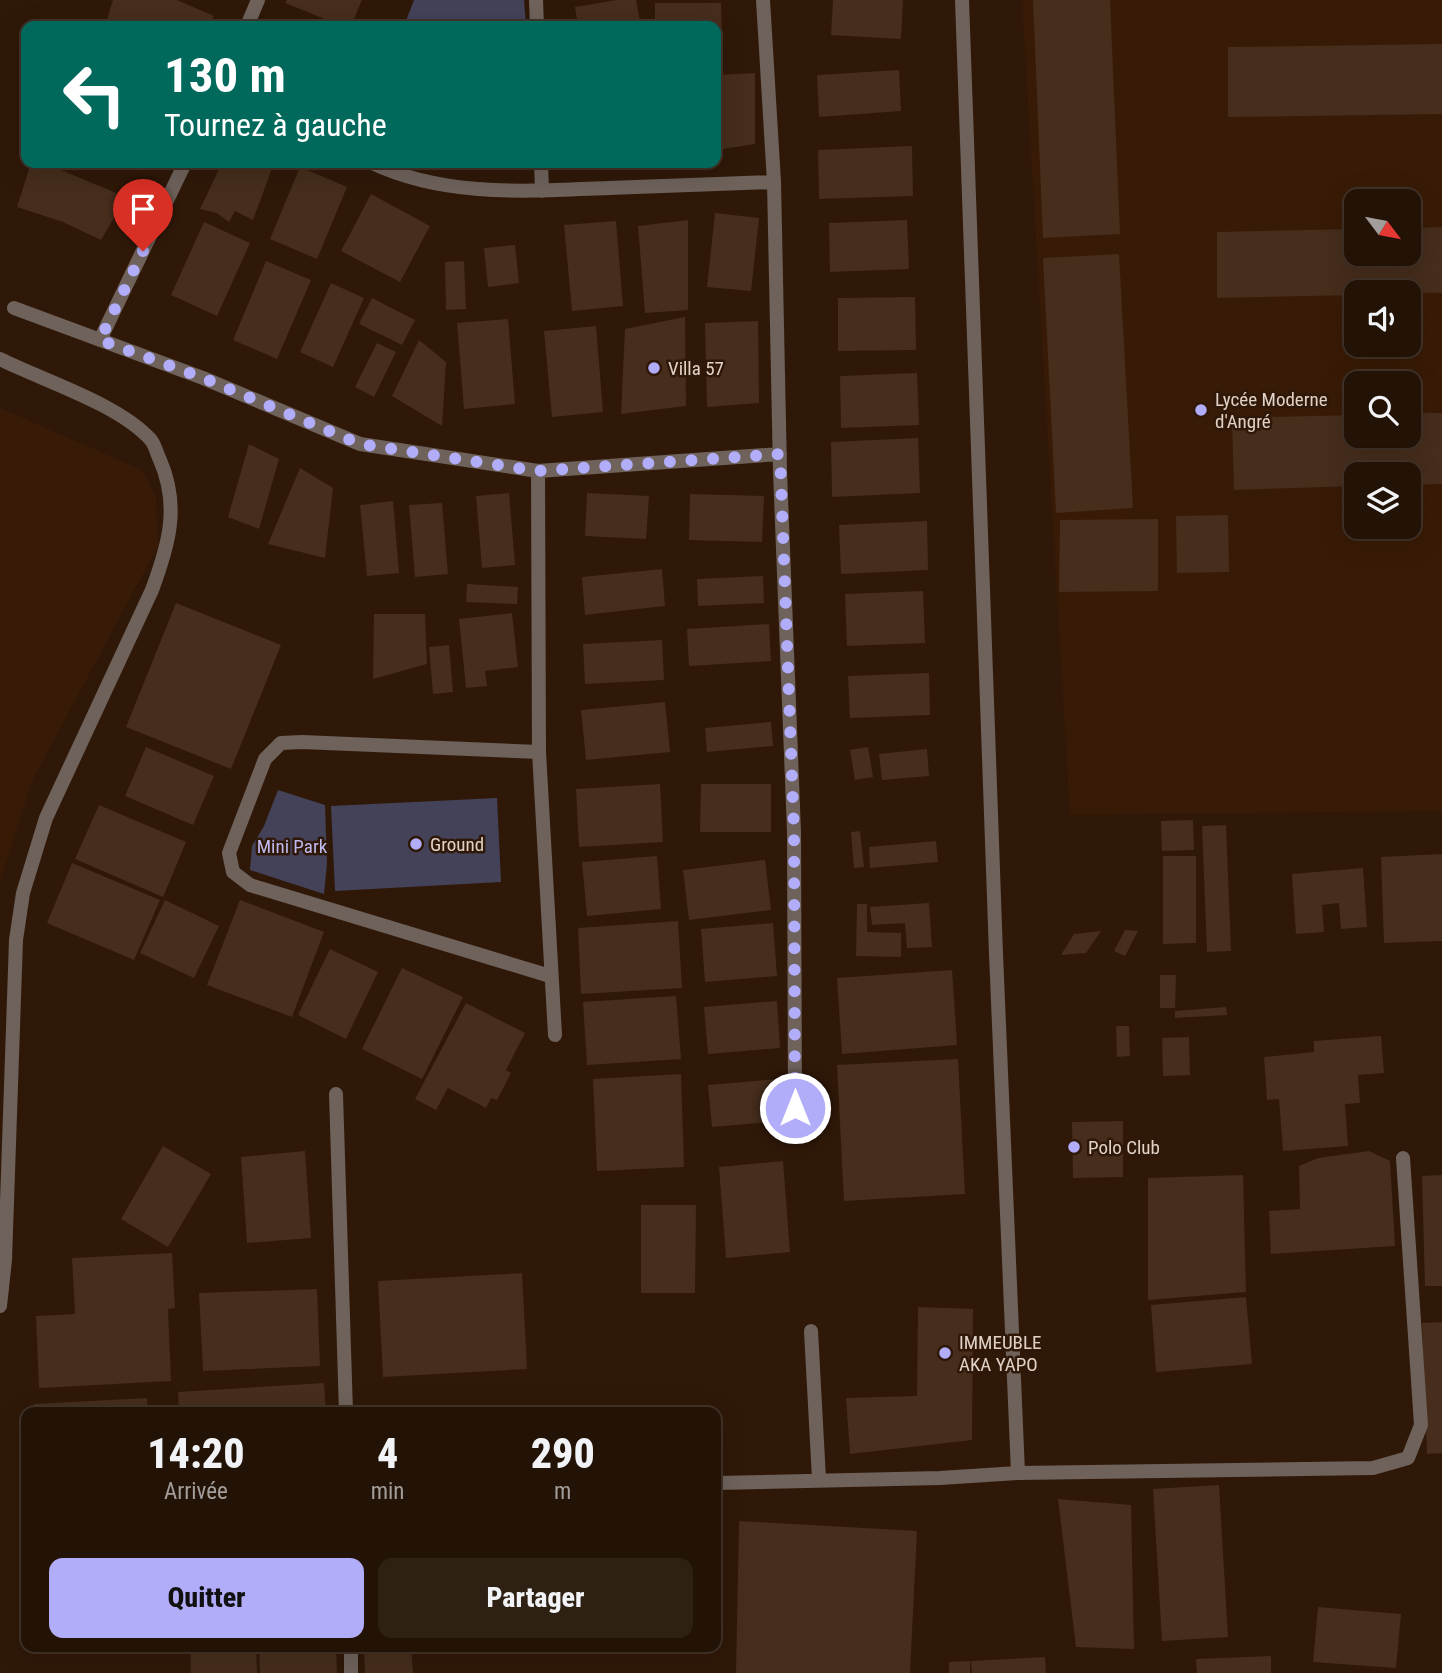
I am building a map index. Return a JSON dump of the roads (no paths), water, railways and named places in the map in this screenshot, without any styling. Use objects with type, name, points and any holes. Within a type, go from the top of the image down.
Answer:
[{"type":"street","points":[[249,21],[258,0]]},
{"type":"street","points":[[536,0],[537,21]]},
{"type":"street","points":[[763,0],[774,182],[780,454],[794,832],[795,1108]]},
{"type":"street","points":[[962,0],[995,941],[1018,1472]]},
{"type":"street","points":[[100,340],[183,168]]},
{"type":"street","points":[[384,168],[414,180],[452,188],[542,191],[774,182]]},
{"type":"street","points":[[541,168],[542,191]]},
{"type":"street","points":[[14,308],[203,378],[360,444],[538,471],[780,454]]},
{"type":"street","points":[[0,359],[113,410],[152,441],[169,481],[172,519],[166,555],[46,818],[23,893],[16,940],[5,1260],[0,1306]]},
{"type":"street","points":[[538,471],[539,752],[555,1035]]},
{"type":"street","points":[[539,752],[289,741],[281,743],[265,759],[229,853],[233,872],[250,885],[550,976]]},
{"type":"street","points":[[336,1094],[346,1407]]},
{"type":"street","points":[[721,1483],[940,1478],[1018,1472],[1373,1468],[1408,1458],[1421,1425],[1403,1158]]},
{"type":"street","points":[[811,1331],[819,1479]]},
{"type":"street","points":[[351,1652],[351,1673]]},
{"type":"place","name":"Villa 57","points":[[654,368]]},
{"type":"place","name":"Lycée Moderne d'Angré","points":[[1201,410]]},
{"type":"place","name":"Ground","points":[[416,844]]},
{"type":"place","name":"Polo Club","points":[[1074,1147]]},
{"type":"place","name":"IMMEUBLE AKA YAPO","points":[[945,1353]]},
{"type":"park label","name":"Mini Park","points":[[292,846]]}]
